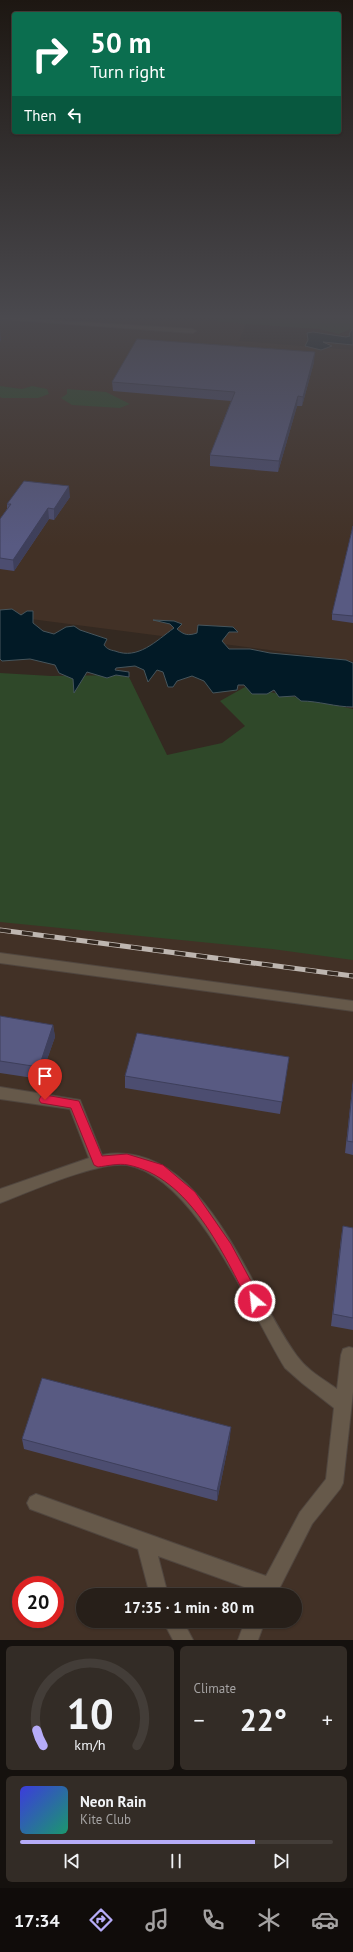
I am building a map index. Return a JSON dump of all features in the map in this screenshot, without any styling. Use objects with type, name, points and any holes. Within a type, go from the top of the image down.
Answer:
[{"type":"street","points":[[0,958],[353,1006]]},
{"type":"street","points":[[0,1093],[75,1104],[98,1162]]},
{"type":"street","points":[[0,1196],[98,1162],[127,1159],[159,1169],[191,1196],[227,1248],[262,1314],[292,1364],[343,1404]]},
{"type":"street","points":[[269,1588],[306,1518],[334,1483],[349,1355]]},
{"type":"street","points":[[36,1503],[144,1542],[259,1588]]},
{"type":"street","points":[[144,1542],[157,1588]]},
{"type":"street","points":[[177,1628],[184,1640]]},
{"type":"street","points":[[248,1640],[252,1628]]},
{"type":"shaded area","points":[[0,394],[353,394],[353,661],[0,615]]},
{"type":"shaded area","points":[[0,852],[353,910],[353,1640],[0,1640]]},
{"type":"green space","points":[[0,394],[49,394],[38,398],[0,397]]},
{"type":"green space","points":[[67,394],[109,394],[130,404],[120,408],[72,405],[61,398]]},
{"type":"green space","points":[[0,673],[51,676],[128,675],[167,755],[222,743],[245,726],[220,701],[245,687],[353,709],[353,960],[272,949],[0,922]]},
{"type":"water","points":[[12,609],[21,615],[27,611],[33,611],[33,623],[43,631],[54,634],[66,627],[74,626],[80,630],[107,639],[104,645],[106,647],[110,650],[123,653],[131,653],[146,648],[174,628],[170,624],[153,620],[174,621],[182,624],[177,629],[184,634],[189,635],[197,633],[198,625],[233,627],[238,632],[229,632],[222,641],[229,649],[250,649],[270,653],[346,660],[353,663],[353,707],[301,701],[295,696],[279,697],[274,690],[267,694],[252,694],[244,685],[238,685],[237,690],[213,693],[204,681],[192,676],[177,681],[173,687],[168,687],[163,672],[157,670],[148,682],[144,670],[135,666],[116,668],[115,670],[129,672],[129,677],[116,675],[107,678],[87,672],[74,693],[73,679],[59,673],[55,665],[30,659],[2,661],[0,659],[0,610]]},
{"type":"building","points":[[234,394],[304,394],[303,397],[298,396],[279,461],[210,455]]},
{"type":"building","points":[[24,481],[69,486],[54,509],[48,508],[13,560],[0,558],[0,519],[11,504],[7,504]]},
{"type":"building","points":[[353,526],[353,616],[332,614]]},
{"type":"building","points":[[0,1016],[53,1025],[39,1067],[0,1061]]},
{"type":"building","points":[[137,1033],[289,1057],[282,1102],[125,1076]]},
{"type":"building","points":[[353,1084],[353,1142],[347,1141]]},
{"type":"building","points":[[343,1226],[353,1228],[353,1318],[333,1314]]},
{"type":"building","points":[[42,1378],[231,1427],[217,1491],[22,1439]]},
{"type":"railway","points":[[0,930],[353,976]]},
{"type":"route","points":[[45,1100],[75,1104],[98,1162],[127,1159],[159,1169],[191,1196],[227,1248],[255,1301]]}]
